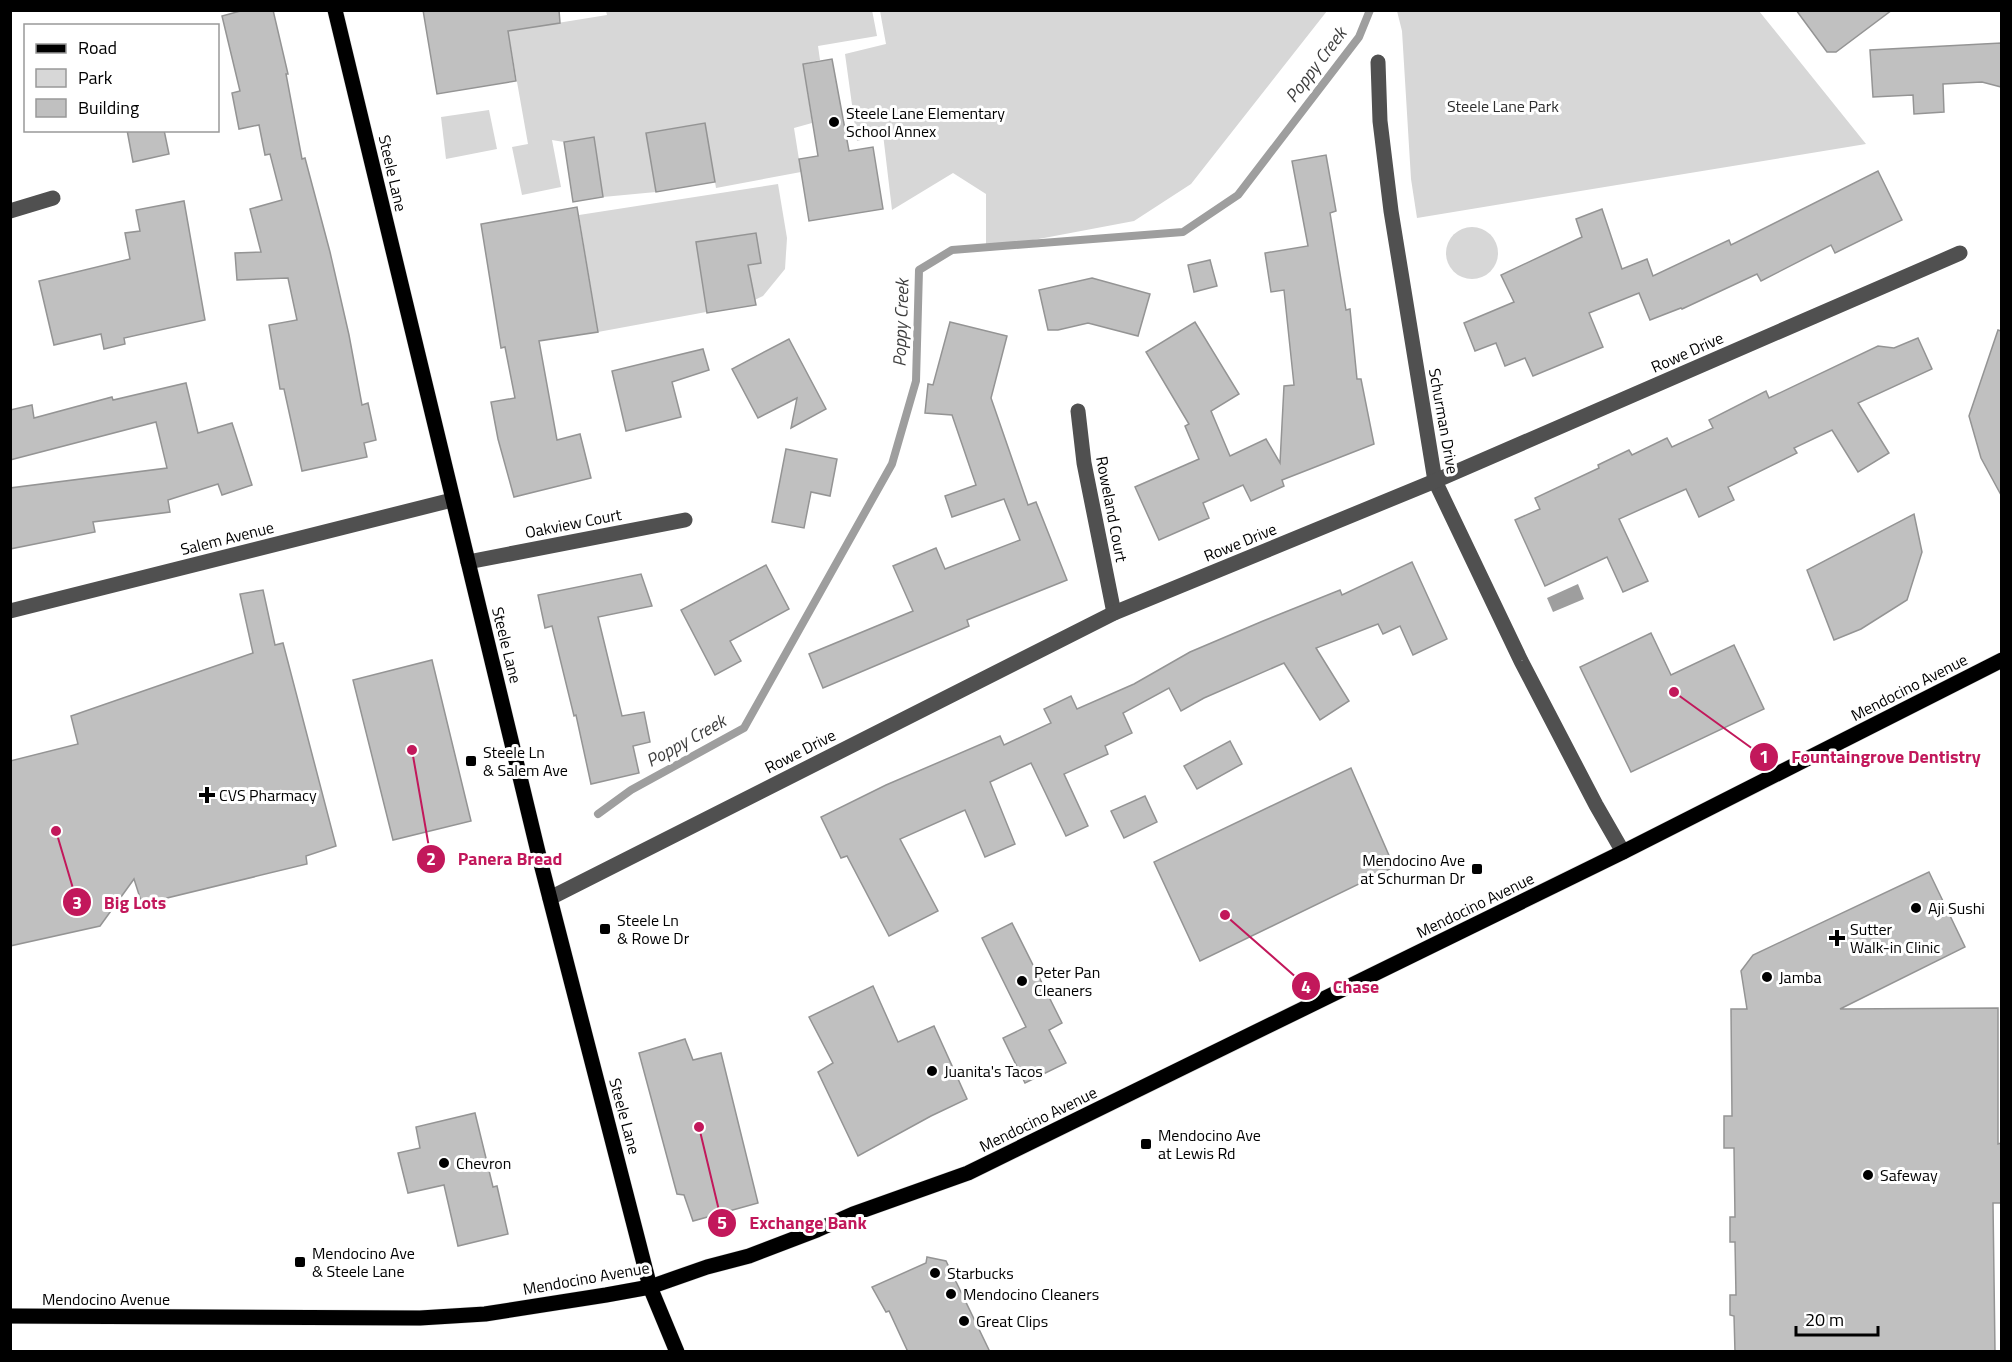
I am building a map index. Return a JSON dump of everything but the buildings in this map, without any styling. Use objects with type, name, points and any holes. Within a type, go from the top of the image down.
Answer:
[{"type":"main road","name":"Steele Lane","points":[[335,10],[550,898],[650,1287],[677,1352]]},
{"type":"main road","name":"Mendocino Avenue","points":[[10,1316],[420,1318],[485,1314],[650,1287],[707,1267],[749,1256],[853,1214],[968,1173],[1623,852],[2001,660]]},
{"type":"street","name":"Schurman Drive","points":[[1378,62],[1380,121],[1391,211],[1435,482],[1521,661],[1623,852]]},
{"type":"street","points":[[10,211],[53,198]]},
{"type":"street","name":"Rowe Drive","points":[[550,898],[1114,613],[1435,482],[1960,253]]},
{"type":"street","name":"Roweland Court","points":[[1078,411],[1084,463],[1114,613]]},
{"type":"street","name":"Salem Avenue","points":[[10,611],[452,500]]},
{"type":"street","name":"Oakview Court","points":[[468,562],[685,520]]},
{"type":"green space","points":[[872,10],[877,36],[818,46],[820,60],[803,64],[812,123],[794,128],[801,172],[716,188],[705,123],[646,133],[656,192],[603,197],[593,137],[564,142],[552,140],[561,187],[522,195],[512,147],[528,144],[508,31],[607,15],[606,11]]},
{"type":"green space","points":[[880,10],[1327,11],[1191,184],[1134,221],[986,249],[986,194],[953,173],[892,210],[883,134],[857,141],[845,54],[886,44]]},
{"type":"green space","name":"Steele Lane Park","points":[[1397,11],[1759,11],[1866,144],[1417,218],[1411,179],[1402,31]]},
{"type":"green space","points":[[489,110],[497,149],[446,159],[441,117]]},
{"type":"green space","points":[[778,184],[787,238],[785,269],[763,296],[744,305],[598,332],[579,215]]},
{"type":"green space","points":[[1472,227],[1482,229],[1490,235],[1496,243],[1498,253],[1496,263],[1490,271],[1482,277],[1472,279],[1462,277],[1454,271],[1448,263],[1446,253],[1448,243],[1454,235],[1462,229]]},
{"type":"shaded area","points":[[1578,584],[1584,599],[1553,612],[1547,598]]},
{"type":"waterway","name":"Poppy Creek","points":[[598,814],[631,790],[744,728],[892,464],[916,381],[919,270],[952,250],[1183,232],[1238,195],[1359,37],[1370,10]]},
{"type":"place","name":"Steele Lane Elementary School Annex","points":[[834,122]]},
{"type":"place","name":"Fountaingrove Dentistry","points":[[1674,692]]},
{"type":"place","name":"Panera Bread","points":[[412,750]]},
{"type":"place","name":"Steele Ln & Salem Ave","points":[[471,761]]},
{"type":"place","name":"CVS Pharmacy","points":[[207,795]]},
{"type":"place","name":"Big Lots","points":[[56,831]]},
{"type":"place","name":"Mendocino Ave at Schurman Dr","points":[[1477,869]]},
{"type":"place","name":"Aji Sushi","points":[[1916,908]]},
{"type":"place","name":"Chase","points":[[1225,915]]},
{"type":"place","name":"Steele Ln & Rowe Dr","points":[[605,929]]},
{"type":"place","name":"Sutter Walk-in Clinic","points":[[1837,938]]},
{"type":"place","name":"Jamba","points":[[1767,977]]},
{"type":"place","name":"Peter Pan Cleaners","points":[[1022,981]]},
{"type":"place","name":"Juanita's Tacos","points":[[932,1071]]},
{"type":"place","name":"Exchange Bank","points":[[699,1127]]},
{"type":"place","name":"Mendocino Ave at Lewis Rd","points":[[1146,1144]]},
{"type":"place","name":"Chevron","points":[[444,1163]]},
{"type":"place","name":"Safeway","points":[[1868,1175]]},
{"type":"place","name":"Mendocino Ave & Steele Lane","points":[[300,1262]]},
{"type":"place","name":"Starbucks","points":[[935,1273]]},
{"type":"place","name":"Mendocino Cleaners","points":[[951,1294]]},
{"type":"place","name":"Great Clips","points":[[964,1321]]}]
